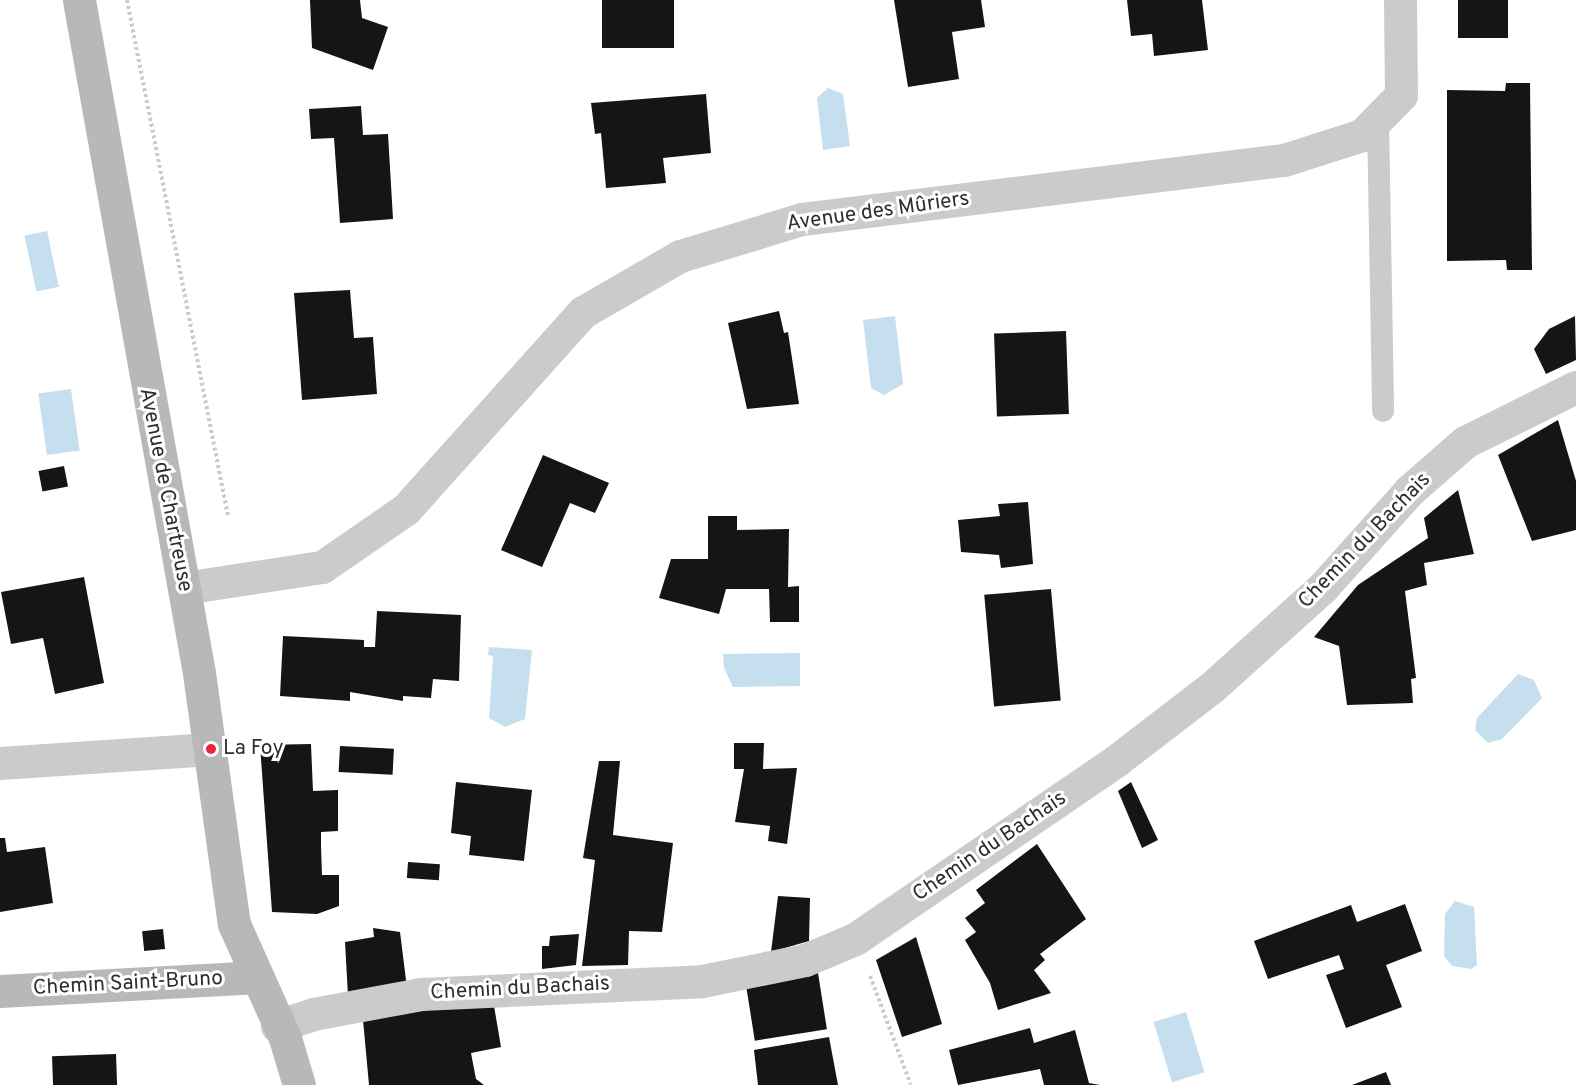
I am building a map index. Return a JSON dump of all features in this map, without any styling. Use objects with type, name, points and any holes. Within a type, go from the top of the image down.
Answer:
[{"type":"street","name":"Avenue de Chartreuse","points":[[79,0],[184,588],[211,749],[234,924],[278,1026],[299,1085]]},
{"type":"street","name":"Avenue des Mûriers","points":[[184,588],[322,567],[406,509],[583,312],[680,256],[802,219],[1284,159],[1362,135],[1401,95],[1400,0]]},
{"type":"street","name":"Chemin du Bachais","points":[[278,1026],[313,1014],[421,994],[702,981],[805,960],[855,939],[1117,760],[1211,688],[1323,587],[1409,490],[1465,442],[1576,387]]},
{"type":"street","points":[[0,763],[211,749]]},
{"type":"street","name":"Chemin Saint-Bruno","points":[[0,991],[256,977]]},
{"type":"lane","points":[[1378,119],[1383,411]]},
{"type":"path","points":[[127,0],[228,516]]},
{"type":"path","points":[[855,939],[911,1085]]},
{"type":"water","points":[[828,88],[843,94],[850,146],[823,150],[817,98]]},
{"type":"water","points":[[47,231],[59,287],[36,292],[25,236]]},
{"type":"water","points":[[895,316],[903,384],[884,395],[871,388],[863,320]]},
{"type":"water","points":[[71,389],[80,450],[47,455],[38,394]]},
{"type":"water","points":[[489,647],[532,650],[525,719],[505,727],[489,718],[493,656],[488,655]]},
{"type":"water","points":[[800,653],[800,686],[733,687],[724,668],[723,654]]},
{"type":"water","points":[[1518,674],[1534,680],[1542,698],[1502,739],[1488,743],[1475,730],[1477,718]]},
{"type":"water","points":[[1455,901],[1474,907],[1477,965],[1471,969],[1452,966],[1444,956],[1445,914]]},
{"type":"water","points":[[1186,1012],[1204,1072],[1172,1082],[1153,1022]]},
{"type":"building","points":[[310,0],[360,0],[362,18],[388,27],[373,70],[312,48]]},
{"type":"building","points":[[602,0],[674,0],[674,48],[602,48]]},
{"type":"building","points":[[894,0],[981,0],[985,27],[952,32],[959,79],[908,87]]},
{"type":"building","points":[[1127,0],[1202,0],[1208,50],[1154,56],[1152,34],[1131,36]]},
{"type":"building","points":[[1458,0],[1508,0],[1508,38],[1458,38]]},
{"type":"building","points":[[1506,83],[1530,83],[1532,270],[1507,270],[1506,260],[1447,261],[1447,90],[1505,91]]},
{"type":"building","points":[[706,94],[711,153],[663,158],[666,183],[606,188],[601,133],[595,134],[591,103]]},
{"type":"building","points":[[361,106],[363,135],[388,134],[393,219],[340,223],[334,138],[311,139],[309,109]]},
{"type":"building","points":[[350,290],[354,338],[373,337],[377,394],[302,400],[294,293]]},
{"type":"building","points":[[779,311],[784,333],[788,332],[799,404],[747,409],[728,323]]},
{"type":"building","points":[[1575,316],[1576,360],[1546,374],[1534,349],[1549,329]]},
{"type":"building","points":[[1066,331],[1069,414],[997,416],[994,334]]},
{"type":"building","points":[[1558,420],[1576,481],[1576,530],[1532,541],[1498,455]]},
{"type":"building","points":[[543,455],[609,483],[595,513],[570,503],[542,567],[501,550]]},
{"type":"building","points":[[64,466],[68,487],[42,492],[38,471]]},
{"type":"building","points":[[1458,490],[1474,554],[1424,563],[1427,585],[1405,591],[1416,678],[1411,679],[1413,703],[1347,705],[1339,646],[1314,637],[1358,585],[1428,538],[1424,518]]},
{"type":"building","points":[[1028,502],[1033,564],[1001,568],[999,555],[961,552],[958,520],[1000,516],[998,504]]},
{"type":"building","points":[[708,516],[737,516],[737,530],[789,529],[788,587],[799,586],[799,622],[770,622],[769,589],[726,589],[719,614],[659,598],[671,559],[708,559]]},
{"type":"building","points":[[84,577],[104,683],[55,694],[43,638],[11,644],[1,592]]},
{"type":"building","points":[[1051,589],[1061,701],[994,706],[984,595]]},
{"type":"building","points":[[377,611],[461,615],[459,681],[433,679],[431,698],[403,696],[403,701],[350,692],[350,701],[280,696],[283,636],[364,640],[364,647],[375,647]]},
{"type":"building","points":[[734,743],[764,743],[763,769],[797,768],[787,844],[768,841],[770,826],[735,822],[744,769],[734,769]]},
{"type":"building","points":[[311,744],[313,791],[338,790],[338,831],[321,832],[321,846],[322,875],[339,875],[339,906],[317,914],[272,912],[260,745]]},
{"type":"building","points":[[340,746],[394,749],[393,775],[339,772]]},
{"type":"building","points":[[599,761],[620,761],[613,835],[673,843],[662,932],[629,931],[628,965],[582,966],[595,860],[583,858]]},
{"type":"building","points":[[456,782],[532,790],[524,861],[469,855],[471,836],[451,833]]},
{"type":"building","points":[[1131,782],[1158,840],[1142,848],[1118,791]]},
{"type":"building","points":[[0,838],[5,838],[7,852],[45,847],[53,903],[0,912]]},
{"type":"building","points":[[1037,844],[1086,919],[1040,954],[1045,960],[1034,970],[1051,993],[998,1010],[990,983],[965,940],[976,932],[965,918],[985,903],[976,890]]},
{"type":"building","points":[[408,862],[440,864],[439,880],[407,878]]},
{"type":"building","points":[[778,896],[810,898],[809,941],[771,952]]},
{"type":"building","points":[[1405,904],[1422,951],[1386,965],[1402,1007],[1346,1028],[1326,975],[1344,969],[1339,955],[1268,979],[1254,941],[1351,905],[1357,922]]},
{"type":"building","points":[[373,928],[400,932],[407,988],[348,996],[345,942],[374,937]]},
{"type":"building","points":[[163,929],[165,949],[144,951],[142,931]]},
{"type":"building","points":[[579,934],[576,965],[542,969],[542,946],[549,946],[550,936]]},
{"type":"building","points":[[916,937],[942,1024],[902,1037],[876,960]]},
{"type":"building","points":[[818,973],[827,1029],[755,1041],[746,984]]},
{"type":"building","points":[[493,1000],[501,1047],[471,1053],[476,1079],[484,1085],[369,1085],[363,1020]]},
{"type":"building","points":[[1030,1028],[1034,1043],[1075,1030],[1089,1083],[1100,1085],[1044,1085],[1040,1069],[958,1085],[949,1050]]},
{"type":"building","points":[[829,1037],[838,1085],[758,1085],[754,1050]]},
{"type":"building","points":[[116,1054],[117,1085],[53,1085],[52,1056]]},
{"type":"building","points":[[1386,1072],[1391,1085],[1352,1085]]},
{"type":"place","name":"La Foy","points":[[211,749]]}]
